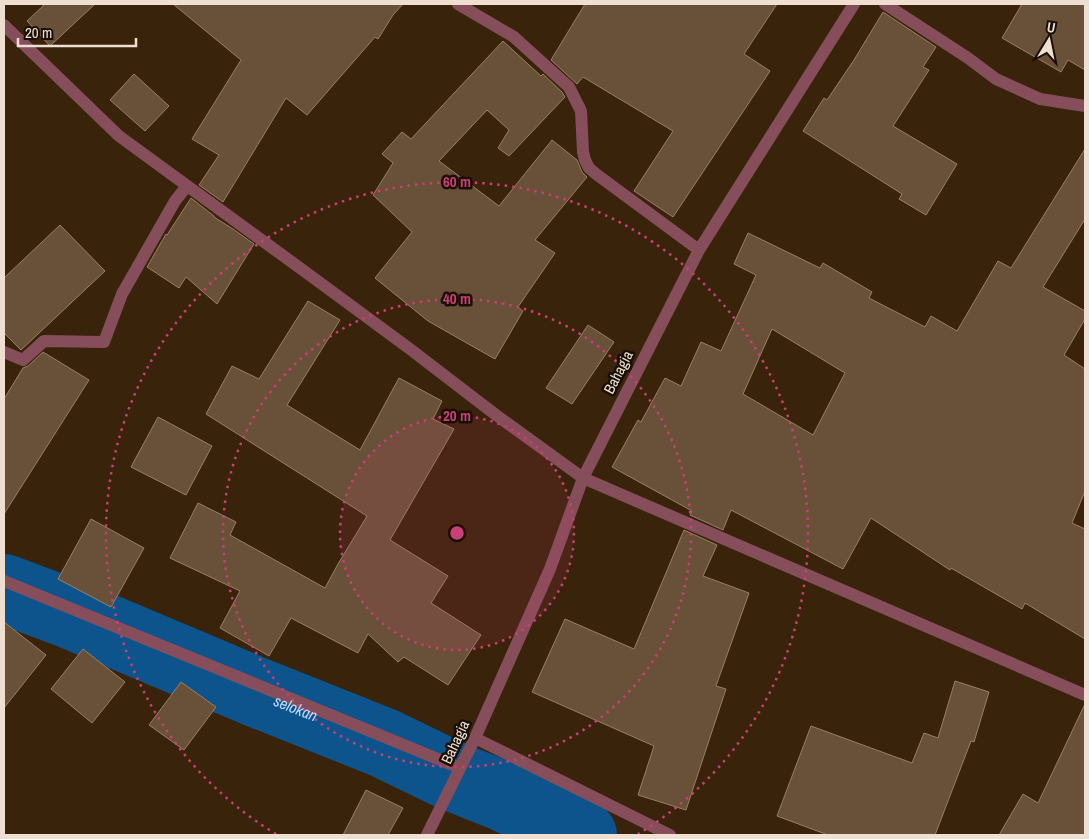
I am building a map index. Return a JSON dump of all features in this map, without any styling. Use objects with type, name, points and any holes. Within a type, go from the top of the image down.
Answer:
[{"type":"street","points":[[458,4],[514,37],[569,87],[581,111],[583,152],[589,168],[699,250]]},
{"type":"street","name":"Bahagia","points":[[427,835],[475,738],[550,569],[583,478],[699,250],[854,4]]},
{"type":"street","points":[[885,4],[968,58],[996,79],[1040,99],[1085,106]]},
{"type":"street","points":[[4,25],[119,136],[347,302],[496,415],[583,478],[1085,695]]},
{"type":"street","points":[[4,352],[23,360],[44,341],[104,342],[122,294],[175,201],[187,186]]},
{"type":"street","points":[[4,581],[458,772]]},
{"type":"street","points":[[475,738],[670,835]]},
{"type":"building","points":[[45,4],[95,4],[50,46],[27,21]]},
{"type":"building","points":[[173,4],[403,4],[393,15],[378,39],[375,37],[307,115],[286,98],[223,202],[199,185],[219,155],[192,139],[241,60]]},
{"type":"building","points":[[585,4],[777,4],[744,54],[770,71],[673,217],[634,191],[673,131],[583,77],[577,84],[551,60]]},
{"type":"building","points":[[1022,4],[1085,4],[1085,70],[1068,60],[1061,72],[1002,38]]},
{"type":"building","points":[[883,12],[936,47],[923,67],[929,70],[893,126],[957,164],[926,215],[899,199],[902,194],[803,131],[824,98],[827,100],[854,60]]},
{"type":"building","points":[[503,41],[541,76],[543,74],[565,97],[509,156],[498,148],[509,130],[487,110],[439,161],[499,206],[552,140],[577,160],[582,172],[587,177],[535,240],[555,253],[518,307],[523,311],[495,359],[428,321],[375,278],[412,232],[373,195],[393,163],[382,154],[402,132],[411,139]]},
{"type":"building","points":[[134,74],[169,106],[145,131],[110,100]]},
{"type":"building","points":[[1085,149],[1085,219],[1043,287],[1085,311],[1085,319],[1064,355],[1085,369],[1085,491],[1072,523],[1085,529],[1085,639],[1025,603],[1022,609],[951,568],[950,570],[871,518],[843,569],[731,510],[723,530],[690,515],[692,511],[612,467],[638,420],[641,422],[665,378],[681,386],[701,342],[721,351],[756,275],[734,264],[748,233],[820,268],[823,263],[872,292],[869,298],[925,327],[931,316],[957,331],[998,261],[1011,268]],"holes":[[[772,329],[845,373],[813,435],[743,394]]]},
{"type":"building","points":[[191,198],[214,217],[254,244],[217,304],[186,277],[179,288],[147,267],[166,234]]},
{"type":"building","points":[[60,225],[105,271],[21,350],[4,333],[4,278]]},
{"type":"building","points":[[308,301],[340,320],[287,405],[360,450],[399,378],[442,401],[433,419],[454,429],[390,540],[448,576],[431,603],[481,635],[448,685],[404,657],[398,662],[368,634],[358,653],[291,618],[269,656],[220,628],[240,591],[170,558],[198,503],[236,522],[230,535],[325,588],[367,516],[206,414],[232,366],[259,379]]},
{"type":"building","points":[[588,325],[614,342],[572,404],[546,388]]},
{"type":"building","points":[[43,352],[89,380],[4,514],[4,399],[23,368],[28,366]]},
{"type":"building","points":[[158,417],[212,446],[186,495],[131,467]]},
{"type":"building","points":[[91,519],[144,548],[111,607],[58,579]]},
{"type":"building","points":[[684,530],[717,545],[703,576],[749,593],[716,686],[726,689],[686,810],[638,795],[654,746],[532,692],[565,619],[634,649]]},
{"type":"building","points":[[4,622],[46,655],[4,708]]},
{"type":"building","points":[[83,649],[125,682],[92,723],[51,689]]},
{"type":"building","points":[[955,681],[989,692],[974,742],[971,741],[935,835],[828,835],[777,816],[811,726],[912,763],[924,733],[938,738]]},
{"type":"building","points":[[181,682],[216,707],[184,750],[149,725]]},
{"type":"building","points":[[1085,704],[1085,835],[999,835],[1023,794],[1038,803]]},
{"type":"building","points":[[366,790],[403,808],[388,835],[343,835]]},
{"type":"waterway","name":"selokan","points":[[4,589],[71,614],[256,692],[384,743],[452,776],[505,797],[582,835]]}]
